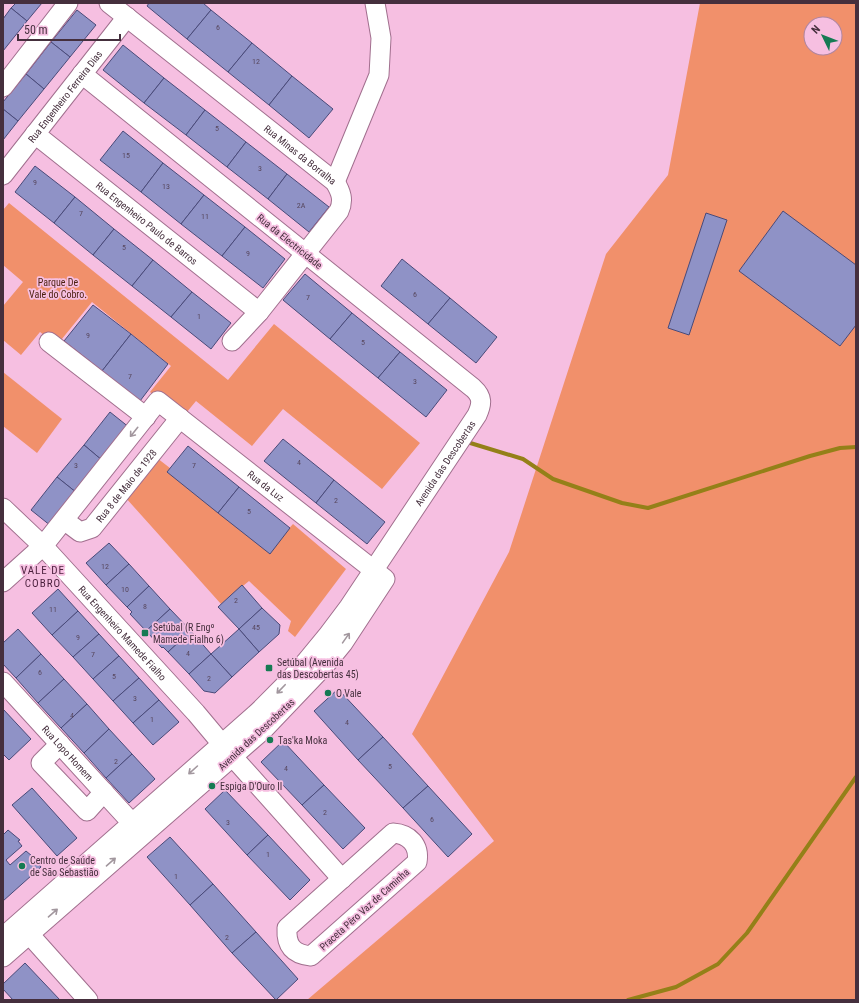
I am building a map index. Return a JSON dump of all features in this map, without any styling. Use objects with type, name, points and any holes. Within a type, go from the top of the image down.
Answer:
[{"type":"street","points":[[3,87],[68,3]]},
{"type":"street","name":"Rua Minas da Borralha","points":[[109,3],[334,182],[340,190],[342,205],[339,211],[258,312],[232,340]]},
{"type":"street","points":[[334,182],[379,75],[381,38],[375,3]]},
{"type":"street","name":"Rua Engenheiro Ferreira Dias","points":[[3,175],[127,17]]},
{"type":"street","name":"Rua da Electricidade","points":[[82,74],[478,392],[482,402],[477,415]]},
{"type":"street","name":"Rua Engenheiro Paulo de Barros","points":[[35,134],[258,312]]},
{"type":"street","points":[[3,582],[43,546],[146,417],[49,342]]},
{"type":"street","name":"Rua da Luz","points":[[146,417],[158,401],[373,570]]},
{"type":"street","name":"Avenida das Descobertas","points":[[3,957],[227,750],[255,715],[295,674],[330,633],[477,415]]},
{"type":"street","name":"Rua 8 de Maio de 1928","points":[[64,520],[80,532],[92,528],[180,418]]},
{"type":"street","name":"Rua Engenheiro Mamede Fialho","points":[[3,508],[43,546],[196,713],[342,879]]},
{"type":"street","name":"Rua Lopo Homem","points":[[3,682],[132,823]]},
{"type":"street","points":[[60,744],[41,763],[87,811],[104,792]]},
{"type":"street","name":"Avenida das Descobertas","points":[[3,937],[132,823],[227,750]]},
{"type":"street","name":"Praceta Pêro Vaz de Caminha","points":[[393,833],[408,837],[418,850],[418,862],[312,956],[305,955],[291,948],[287,942],[287,928],[342,879],[393,833]]},
{"type":"street","points":[[29,934],[88,1000]]},
{"type":"green space","points":[[700,3],[856,3],[856,1000],[307,1000],[494,841],[412,734],[509,552],[606,254],[668,175]]},
{"type":"green space","name":"Parque De Vale do Cobro.","points":[[9,203],[228,380],[274,324],[420,443],[382,489],[283,409],[252,446],[196,401],[182,418],[150,392],[171,366],[92,302],[57,345],[40,332],[21,355],[3,340],[3,306],[23,282],[3,265],[3,210]]},
{"type":"green space","points":[[3,372],[62,419],[37,453],[3,426]]},
{"type":"green space","points":[[157,458],[272,547],[293,524],[346,569],[295,637],[288,631],[291,621],[249,581],[221,604],[125,497]]},
{"type":"building","points":[[16,3],[42,3],[27,21],[11,8]]},
{"type":"building","points":[[149,3],[203,3],[211,10],[187,39],[147,6]]},
{"type":"building","points":[[11,8],[27,21],[3,51],[3,19]]},
{"type":"building","points":[[77,10],[96,25],[70,57],[51,42]]},
{"type":"building","points":[[211,10],[252,43],[228,72],[187,39]]},
{"type":"building","points":[[51,42],[70,57],[44,89],[26,74]]},
{"type":"building","points":[[252,43],[292,76],[269,105],[228,72]]},
{"type":"building","points":[[123,45],[164,78],[144,103],[103,70]]},
{"type":"building","points":[[26,74],[44,89],[18,121],[3,109],[3,102]]},
{"type":"building","points":[[292,76],[333,109],[309,138],[269,105]]},
{"type":"building","points":[[164,78],[205,110],[186,135],[144,103]]},
{"type":"building","points":[[3,109],[18,121],[3,140]]},
{"type":"building","points":[[205,110],[246,142],[227,167],[186,135]]},
{"type":"building","points":[[123,131],[163,163],[141,192],[100,160]]},
{"type":"building","points":[[246,142],[287,174],[268,199],[227,167]]},
{"type":"building","points":[[163,163],[204,195],[181,224],[141,192]]},
{"type":"building","points":[[35,166],[75,197],[54,223],[15,192]]},
{"type":"building","points":[[287,174],[329,207],[309,232],[268,199]]},
{"type":"building","points":[[204,195],[245,227],[222,256],[181,224]]},
{"type":"building","points":[[75,197],[114,229],[93,255],[54,223]]},
{"type":"building","points":[[783,211],[856,265],[856,325],[840,346],[739,271]]},
{"type":"building","points":[[706,213],[727,220],[689,335],[668,328]]},
{"type":"building","points":[[245,227],[285,259],[263,288],[222,256]]},
{"type":"building","points":[[114,229],[153,260],[132,286],[93,255]]},
{"type":"building","points":[[402,259],[450,298],[428,324],[381,286]]},
{"type":"building","points":[[153,260],[192,292],[171,317],[132,286]]},
{"type":"building","points":[[305,274],[352,313],[330,339],[283,300]]},
{"type":"building","points":[[192,292],[231,323],[211,349],[171,317]]},
{"type":"building","points":[[450,298],[497,337],[476,363],[428,324]]},
{"type":"building","points":[[93,305],[131,334],[102,371],[64,341]]},
{"type":"building","points":[[352,313],[400,352],[378,378],[330,339]]},
{"type":"building","points":[[131,334],[168,364],[140,401],[102,371]]},
{"type":"building","points":[[400,352],[447,390],[426,417],[378,378]]},
{"type":"building","points":[[110,412],[130,428],[103,461],[84,445]]},
{"type":"building","points":[[283,439],[334,480],[316,503],[264,461]]},
{"type":"building","points":[[84,445],[103,461],[77,493],[57,477]]},
{"type":"building","points":[[188,446],[239,487],[218,513],[167,472]]},
{"type":"building","points":[[57,477],[77,493],[51,526],[31,510]]},
{"type":"building","points":[[334,480],[385,522],[367,544],[316,503]]},
{"type":"building","points":[[239,487],[290,528],[270,554],[218,513]]},
{"type":"building","points":[[109,543],[129,564],[106,585],[86,563]]},
{"type":"building","points":[[129,564],[149,586],[127,607],[106,585]]},
{"type":"building","points":[[242,585],[262,608],[239,629],[218,607]]},
{"type":"building","points":[[149,586],[170,609],[146,631],[130,614],[132,612],[127,607]]},
{"type":"building","points":[[58,589],[78,611],[52,635],[32,613]]},
{"type":"building","points":[[262,608],[280,625],[279,634],[259,652],[239,629]]},
{"type":"building","points":[[170,609],[191,631],[168,652],[163,647],[162,648],[146,631]]},
{"type":"building","points":[[78,611],[99,634],[73,657],[52,635]]},
{"type":"building","points":[[18,629],[41,654],[16,678],[3,664],[3,643]]},
{"type":"building","points":[[239,629],[259,652],[232,677],[211,654]]},
{"type":"building","points":[[191,631],[211,654],[189,674],[168,652]]},
{"type":"building","points":[[99,634],[119,656],[93,679],[73,657]]},
{"type":"building","points":[[41,654],[64,679],[38,703],[16,678]]},
{"type":"building","points":[[211,654],[232,677],[215,693],[204,691],[189,674]]},
{"type":"building","points":[[119,656],[139,678],[113,701],[93,679]]},
{"type":"building","points":[[139,678],[159,700],[133,723],[113,701]]},
{"type":"building","points":[[64,679],[87,704],[61,728],[38,703]]},
{"type":"building","points":[[338,689],[383,737],[358,760],[314,711]]},
{"type":"building","points":[[159,700],[179,722],[153,745],[133,723]]},
{"type":"building","points":[[87,704],[109,729],[84,753],[61,728]]},
{"type":"building","points":[[3,709],[31,739],[9,760],[3,754]]},
{"type":"building","points":[[109,729],[132,754],[106,778],[84,753]]},
{"type":"building","points":[[383,737],[428,786],[403,808],[358,760]]},
{"type":"building","points":[[283,741],[324,785],[302,805],[261,762]]},
{"type":"building","points":[[132,754],[155,779],[129,803],[106,778]]},
{"type":"building","points":[[324,785],[365,828],[343,849],[302,805]]},
{"type":"building","points":[[428,786],[472,834],[448,857],[403,808]]},
{"type":"building","points":[[32,788],[77,838],[57,856],[12,805]]},
{"type":"building","points":[[225,790],[268,835],[247,855],[205,809]]},
{"type":"building","name":"Centro de Saúde de São Sebastião","points":[[8,830],[20,840],[18,841],[22,846],[6,860],[10,865],[26,851],[38,861],[37,862],[41,867],[3,901],[3,835]]},
{"type":"building","points":[[268,835],[310,880],[290,900],[247,855]]},
{"type":"building","points":[[170,837],[213,884],[190,905],[147,857]]},
{"type":"building","points":[[213,884],[256,932],[232,953],[190,905]]},
{"type":"building","points":[[256,932],[298,979],[276,1000],[232,953]]},
{"type":"building","points":[[25,963],[60,1000],[13,1000],[3,989],[3,984]]},
{"type":"waterway","points":[[467,442],[523,459],[553,479],[622,503],[648,508],[810,456],[840,448],[856,447]]},
{"type":"waterway","points":[[628,1000],[676,987],[718,964],[747,933],[856,777]]},
{"type":"place","name":"Setúbal (R Engº Mamede Fialho 6)","points":[[145,633]]},
{"type":"place","name":"Setúbal (Avenida das Descobertas 45)","points":[[269,668]]},
{"type":"place","name":"O Vale","points":[[328,693]]},
{"type":"place","name":"Tas'ka Moka","points":[[270,740]]},
{"type":"place","name":"Espiga D'Ouro II","points":[[212,786]]},
{"type":"place","name":"Centro de Saúde de São Sebastião","points":[[22,866]]},
{"type":"district","name":"VALE DE COBRO","points":[[43,576]]}]
